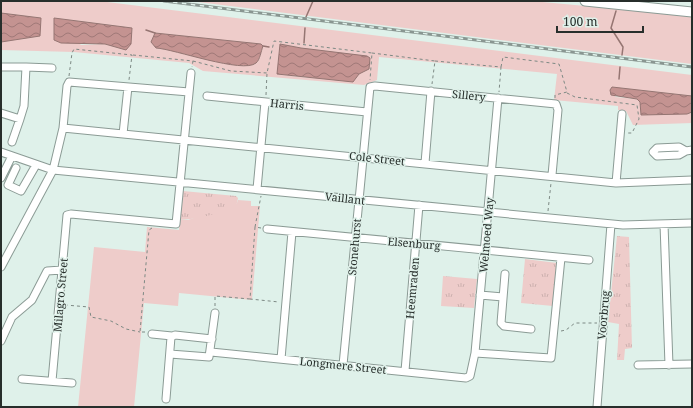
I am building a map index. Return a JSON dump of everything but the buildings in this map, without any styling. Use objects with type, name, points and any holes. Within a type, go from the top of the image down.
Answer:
[{"type":"main road","points":[[585,1],[692,12]]},
{"type":"street","points":[[1,67],[52,68]]},
{"type":"street","points":[[12,142],[24,106],[26,67]]},
{"type":"street","points":[[180,182],[192,73]]},
{"type":"street","points":[[1,267],[53,170],[63,128],[68,84],[72,82],[190,92]]},
{"type":"street","name":"Sillery","points":[[373,86],[554,103]]},
{"type":"street","name":"Stonehurst","points":[[343,365],[367,112],[373,86]]},
{"type":"street","points":[[123,134],[128,87]]},
{"type":"street","points":[[425,163],[432,91]]},
{"type":"street","name":"Harris","points":[[207,96],[367,112]]},
{"type":"street","name":"Welmoed Way","points":[[472,372],[498,98]]},
{"type":"street","points":[[259,190],[261,146],[266,102]]},
{"type":"street","points":[[552,175],[558,110],[557,105],[554,103]]},
{"type":"street","points":[[1,113],[20,119]]},
{"type":"street","points":[[616,183],[622,114]]},
{"type":"street","name":"Cole Street","points":[[63,128],[261,146],[552,175],[616,183],[692,180]]},
{"type":"street","name":"Vaillant","points":[[1,152],[53,170],[611,224],[692,223]]},
{"type":"street","points":[[1,178],[13,156]]},
{"type":"street","points":[[16,168],[8,185],[21,191],[34,164]]},
{"type":"street","name":"Milagro Street","points":[[52,381],[66,216],[68,214],[73,214],[175,224],[177,221],[180,182]]},
{"type":"street","name":"Heemraden","points":[[405,372],[419,205]]},
{"type":"street","name":"Voorbrug","points":[[597,407],[602,320],[611,224]]},
{"type":"street","points":[[664,224],[669,365]]},
{"type":"street","name":"Elsenburg","points":[[267,229],[589,260]]},
{"type":"street","points":[[281,359],[292,232]]},
{"type":"street","points":[[474,353],[547,359],[552,357],[562,258]]},
{"type":"street","points":[[1,341],[12,317],[32,300],[47,270],[62,270]]},
{"type":"street","points":[[505,274],[502,324],[531,329]]},
{"type":"street","points":[[480,295],[503,297]]},
{"type":"street","points":[[211,352],[215,313]]},
{"type":"street","points":[[152,334],[212,339]]},
{"type":"street","points":[[166,399],[172,336]]},
{"type":"street","name":"Longmere Street","points":[[170,354],[207,358],[210,357],[211,352],[466,378],[470,376],[472,372]]},
{"type":"street","points":[[638,365],[692,364]]},
{"type":"street","points":[[22,378],[72,383]]},
{"type":"path","points":[[266,102],[267,73],[274,41],[435,61],[501,67]]},
{"type":"path","points":[[68,84],[72,53],[74,49],[193,61],[231,71],[267,73]]},
{"type":"path","points":[[372,53],[373,86]]},
{"type":"path","points":[[128,87],[132,55]]},
{"type":"path","points":[[498,98],[503,57],[559,64],[567,92],[575,97],[637,105],[639,119],[632,133],[620,133]]},
{"type":"path","points":[[192,73],[193,61]]},
{"type":"path","points":[[432,91],[435,61]]},
{"type":"path","points":[[554,103],[555,95],[567,92]]},
{"type":"path","points":[[548,218],[552,175]]},
{"type":"path","points":[[250,299],[259,190]]},
{"type":"path","points":[[255,227],[267,229]]},
{"type":"path","points":[[140,332],[149,230],[153,228]]},
{"type":"path","points":[[215,313],[215,296],[286,303]]},
{"type":"path","points":[[59,304],[89,307],[91,317],[107,320],[126,329],[152,334]]},
{"type":"path","points":[[555,330],[564,330],[575,323],[595,324],[602,320]]},
{"type":"green space","points":[[1,1],[99,1],[692,75],[692,96],[621,88],[615,97],[637,99],[687,114],[692,112],[692,123],[633,125],[626,111],[618,110],[618,106],[554,100],[557,74],[379,57],[377,80],[364,85],[203,71],[189,63],[74,52],[1,50],[1,42],[39,36],[41,18],[1,13]],"holes":[[[54,18],[132,28],[126,50],[105,44],[81,45]],[[155,33],[261,44],[263,46],[257,62],[249,66],[223,63],[156,48]],[[280,44],[301,48],[369,69],[335,78],[312,78],[278,74]]]},
{"type":"green space","points":[[190,1],[532,1],[692,16],[692,64]]},
{"type":"green space","points":[[183,191],[236,196],[238,198],[237,203],[218,213],[193,219],[180,219]]},
{"type":"green space","points":[[238,200],[251,201],[251,206],[260,206],[252,300],[179,293],[178,306],[144,303],[134,407],[78,407],[94,247],[145,252],[147,227],[179,230],[180,219],[188,220],[237,203]]},
{"type":"green space","points":[[617,236],[629,237],[632,348],[625,349],[624,360],[617,360],[619,324],[608,322]]},
{"type":"green space","points":[[525,259],[557,263],[553,306],[521,303]]},
{"type":"green space","points":[[443,276],[477,279],[474,308],[441,306]]},
{"type":"water","points":[[1,13],[41,18],[40,36],[1,42]]},
{"type":"water","points":[[54,18],[132,28],[131,44],[126,50],[105,44],[61,43],[54,40]]},
{"type":"water","points":[[155,33],[261,44],[263,46],[256,63],[249,66],[237,65],[156,48],[151,42]]},
{"type":"water","points":[[280,44],[367,56],[370,58],[369,69],[359,74],[353,82],[277,74]]},
{"type":"water","points":[[612,87],[692,96],[692,112],[687,114],[641,115],[640,102],[637,99],[611,95],[610,90]]},
{"type":"waterway","points":[[306,17],[313,1]]},
{"type":"waterway","points":[[616,11],[611,28],[623,47],[622,55]]},
{"type":"waterway","points":[[304,43],[305,28]]},
{"type":"waterway","points":[[146,30],[155,33]]},
{"type":"waterway","points":[[263,46],[269,47]]},
{"type":"waterway","points":[[619,79],[620,67]]},
{"type":"railway","points":[[164,1],[692,67]]}]
